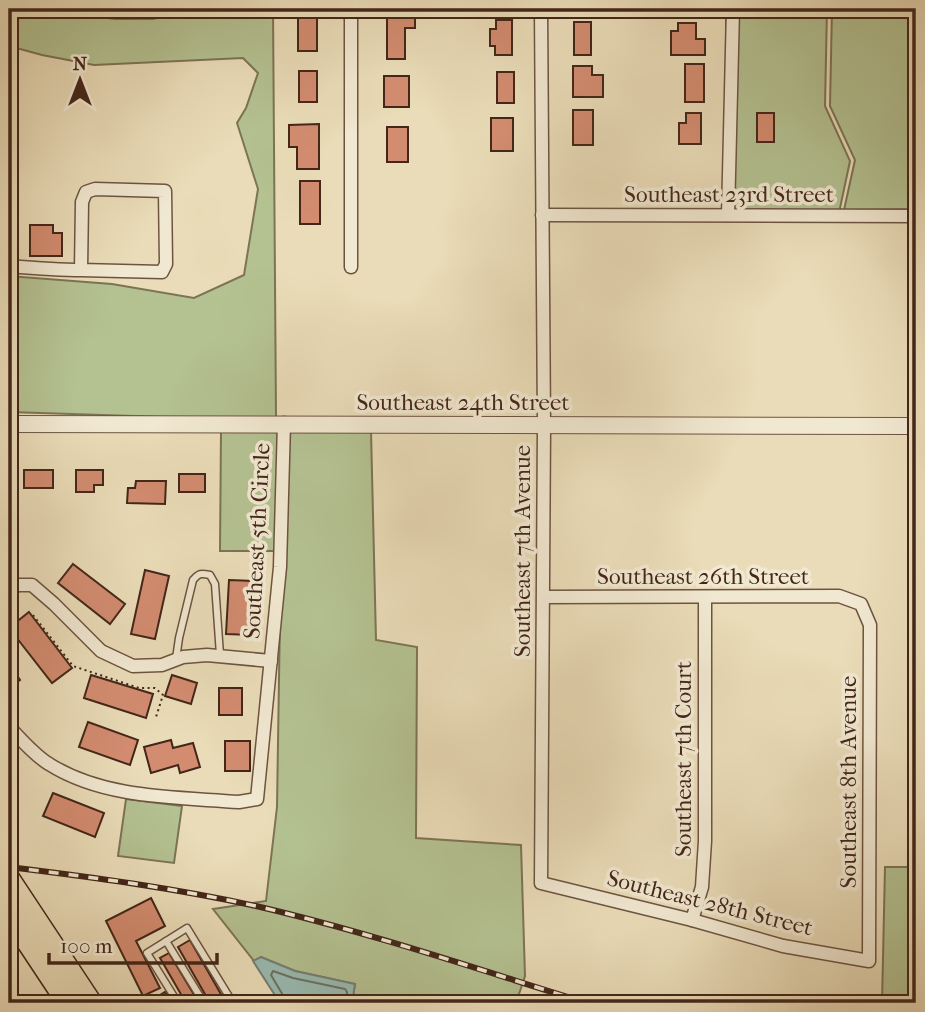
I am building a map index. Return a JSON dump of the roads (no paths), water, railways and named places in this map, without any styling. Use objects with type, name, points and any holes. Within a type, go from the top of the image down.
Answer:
[{"type":"highway","points":[[9,879],[91,1003]]},
{"type":"highway","points":[[9,914],[68,1003]]},
{"type":"street","points":[[351,267],[352,9]]},
{"type":"street","name":"Southeast 7th Avenue","points":[[541,9],[544,426],[541,883]]},
{"type":"street","points":[[728,215],[733,9]]},
{"type":"street","points":[[9,266],[82,270],[162,272],[165,269],[165,191],[94,188],[86,192],[82,202],[82,270]]},
{"type":"street","name":"Southeast 23rd Street","points":[[542,215],[916,216]]},
{"type":"street","name":"Southeast 5th Circle","points":[[9,727],[48,764],[85,782],[117,791],[239,802],[257,799],[280,568],[284,423]]},
{"type":"street","name":"Southeast 24th Street","points":[[9,424],[916,426]]},
{"type":"street","name":"Southeast 5th Circle","points":[[9,590],[18,585],[32,585],[101,651],[133,666],[162,665],[176,659],[207,655],[271,661]]},
{"type":"street","name":"Southeast 26th Street","points":[[543,597],[839,596],[861,604]]},
{"type":"street","name":"Southeast 7th Court","points":[[692,920],[702,887],[705,841],[705,597]]},
{"type":"street","name":"Southeast 8th Avenue","points":[[861,604],[870,625],[869,961]]},
{"type":"street","name":"Southeast 28th Street","points":[[541,883],[692,920],[783,946],[869,961]]},
{"type":"lane","name":"Southeast 5th Circle","points":[[176,659],[178,638],[193,580],[202,573],[210,575],[215,584],[220,656]]},
{"type":"lane","points":[[178,1003],[147,953],[187,928],[233,1003]]},
{"type":"lane","points":[[166,941],[204,1003]]},
{"type":"water","points":[[261,957],[295,971],[355,984],[352,1003],[280,1003],[253,961]]},
{"type":"railway","points":[[9,867],[132,884],[256,906],[381,939],[587,1003]]}]
